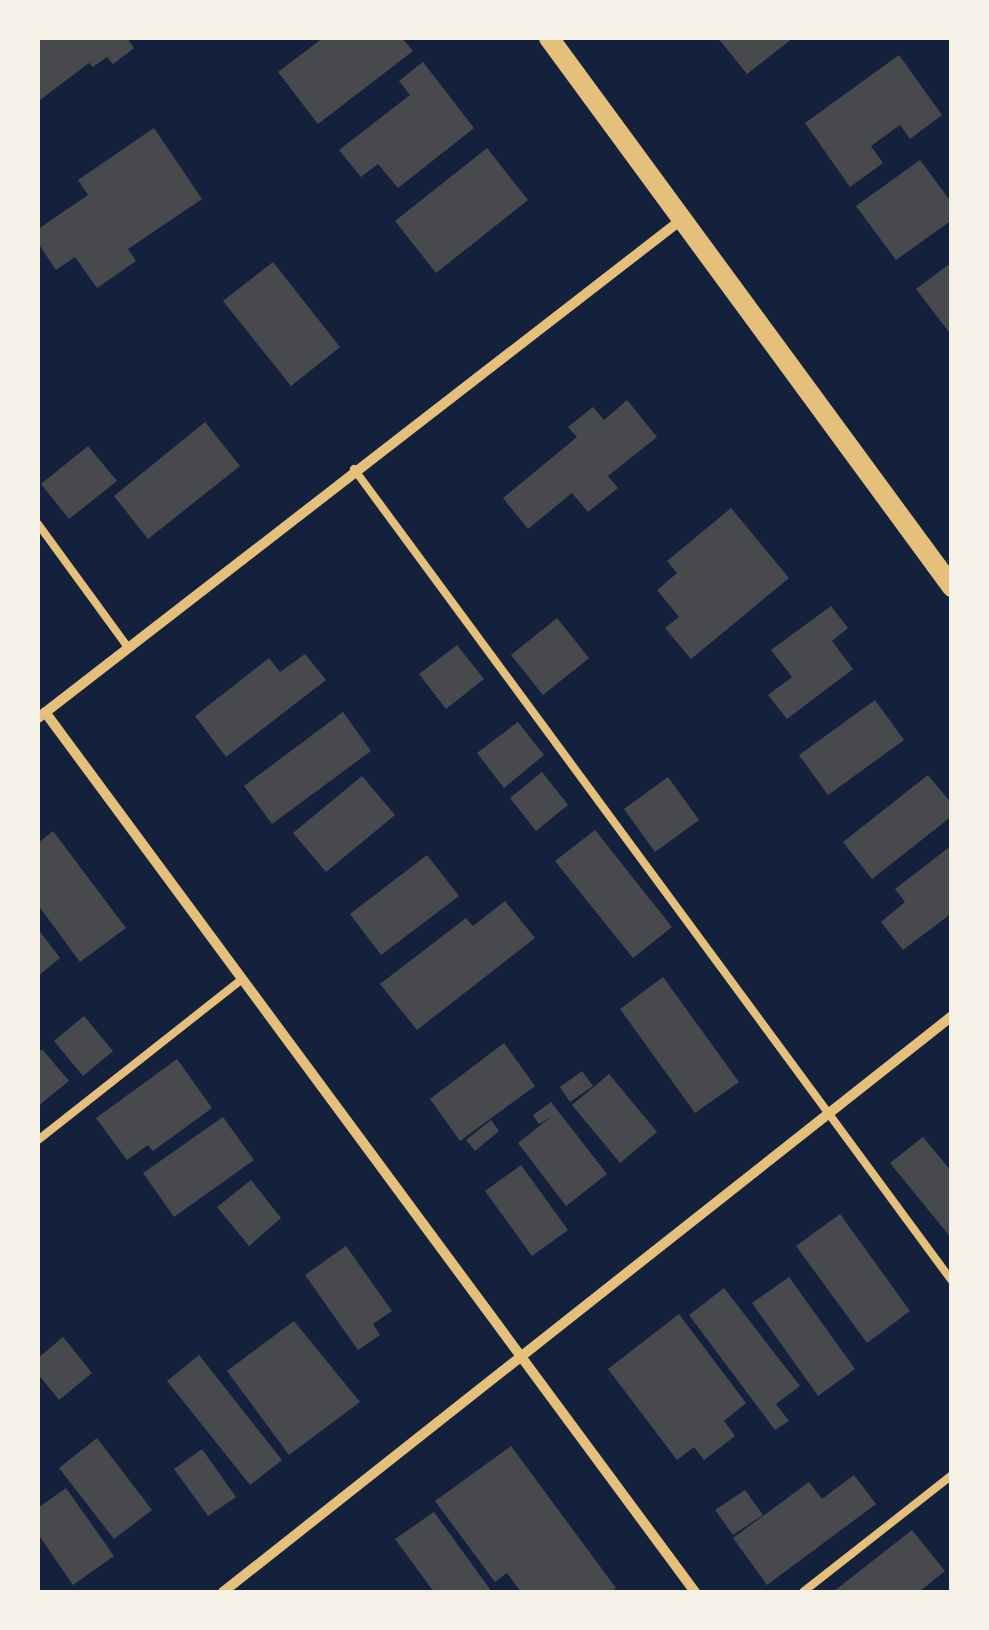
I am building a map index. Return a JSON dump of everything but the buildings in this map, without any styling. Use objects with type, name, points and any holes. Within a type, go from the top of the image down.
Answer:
[{"type":"main road","points":[[549,38],[952,587]]},
{"type":"street","points":[[681,220],[354,469],[41,715],[694,1592]]},
{"type":"street","points":[[223,1592],[952,1016]]},
{"type":"lane","points":[[354,469],[952,1280]]},
{"type":"lane","points":[[38,524],[127,646]]},
{"type":"lane","points":[[38,1140],[241,980]]},
{"type":"lane","points":[[803,1592],[952,1475]]}]
